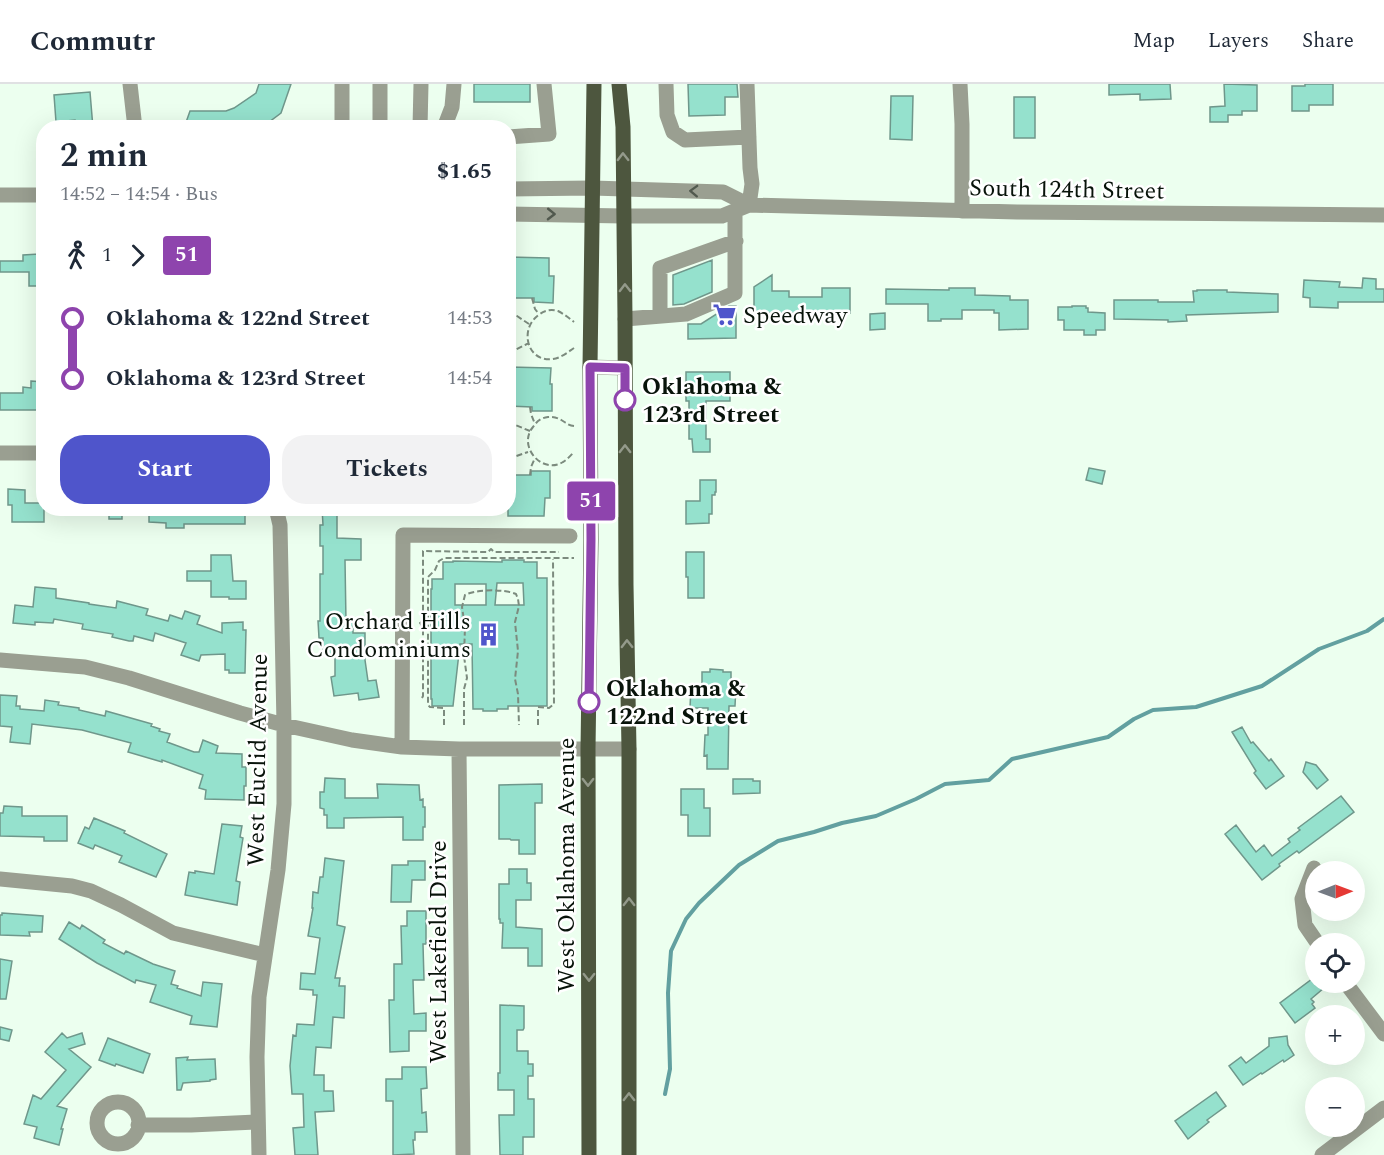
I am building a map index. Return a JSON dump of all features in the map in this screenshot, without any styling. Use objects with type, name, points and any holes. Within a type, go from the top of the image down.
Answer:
[{"type":"main road","name":"West Oklahoma Avenue","points":[[589,1155],[588,749],[594,84]]},
{"type":"main road","points":[[619,84],[624,189],[629,749],[629,1155]]},
{"type":"street","points":[[130,84],[134,120]]},
{"type":"street","points":[[342,84],[342,120]]},
{"type":"street","points":[[380,84],[380,120]]},
{"type":"street","points":[[420,120],[421,84]]},
{"type":"street","points":[[447,120],[452,107],[454,84]]},
{"type":"street","points":[[516,136],[549,134],[544,84]]},
{"type":"street","points":[[666,84],[667,115],[674,132],[685,140],[749,137]]},
{"type":"street","points":[[747,84],[752,184],[749,205]]},
{"type":"street","points":[[960,84],[962,211]]},
{"type":"street","name":"South 124th Street","points":[[516,189],[592,188],[723,192],[749,205]]},
{"type":"street","points":[[0,195],[36,195]]},
{"type":"street","name":"South 124th Street","points":[[516,214],[722,216],[749,205],[962,211],[1384,215]]},
{"type":"street","points":[[625,319],[686,315],[735,293],[735,211]]},
{"type":"street","points":[[660,316],[660,268],[736,242]]},
{"type":"street","points":[[590,367],[625,368]]},
{"type":"street","points":[[0,453],[36,453]]},
{"type":"street","name":"West Euclid Avenue","points":[[259,1155],[257,1058],[259,997],[278,870],[284,804],[280,525],[278,516]]},
{"type":"street","points":[[402,747],[403,535],[570,536]]},
{"type":"street","points":[[0,660],[85,667],[129,678],[240,713],[352,740],[402,747],[459,749],[629,749]]},
{"type":"street","name":"West Lakefield Drive","points":[[459,749],[462,1155]]},
{"type":"street","points":[[0,879],[72,886],[91,891],[173,933],[265,954]]},
{"type":"street","points":[[1305,891],[1302,899],[1305,925],[1310,933]]},
{"type":"street","points":[[1353,993],[1384,1034]]},
{"type":"street","points":[[1322,1155],[1384,1108]]},
{"type":"street","points":[[138,1125],[258,1122]]},
{"type":"path","points":[[532,298],[539,314]]},
{"type":"path","points":[[574,322],[557,311],[551,310],[539,314],[529,324],[527,332],[530,348],[544,358],[551,360],[574,348]]},
{"type":"path","points":[[516,316],[529,324]]},
{"type":"path","points":[[516,349],[528,343]]},
{"type":"path","points":[[530,407],[535,424]]},
{"type":"path","points":[[574,426],[569,426],[561,419],[545,417],[530,430],[527,439],[530,451],[542,463],[555,465],[563,462],[574,452]]},
{"type":"path","points":[[516,425],[530,430]]},
{"type":"path","points":[[516,457],[530,451]]},
{"type":"path","points":[[530,475],[535,458]]},
{"type":"path","points":[[491,549],[494,552],[559,552]]},
{"type":"path","points":[[490,558],[491,549]]},
{"type":"path","points":[[420,623],[423,621],[423,551],[488,552],[491,549]]},
{"type":"path","points":[[444,725],[444,708],[430,707],[428,698],[428,577],[435,570],[439,561],[444,558],[574,558]]},
{"type":"path","points":[[538,725],[538,707],[549,708],[554,704],[553,558]]},
{"type":"path","points":[[464,725],[464,689],[467,678],[462,607],[465,595],[475,591],[507,591],[516,594],[518,599],[515,630],[518,651],[514,679],[518,694],[519,725]]},
{"type":"path","points":[[420,623],[428,624]]},
{"type":"path","points":[[420,623],[423,627],[422,698],[428,698]]},
{"type":"building","points":[[259,84],[291,84],[281,113],[272,120],[187,120],[190,111],[226,111],[256,93]]},
{"type":"building","points":[[474,84],[530,84],[530,102],[474,102]]},
{"type":"building","points":[[688,84],[737,84],[738,97],[725,97],[725,115],[689,116]]},
{"type":"building","points":[[1109,84],[1170,84],[1171,99],[1140,100],[1140,94],[1109,95]]},
{"type":"building","points":[[1224,84],[1257,85],[1257,111],[1242,111],[1242,115],[1228,115],[1228,122],[1210,122],[1210,107],[1225,106]]},
{"type":"building","points":[[1305,84],[1333,84],[1333,105],[1309,105],[1309,111],[1292,111],[1292,86],[1305,86]]},
{"type":"building","points":[[90,92],[92,120],[56,120],[54,95]]},
{"type":"building","points":[[891,96],[913,96],[912,140],[890,139]]},
{"type":"building","points":[[1014,97],[1035,97],[1035,138],[1014,138]]},
{"type":"building","points":[[36,254],[36,286],[29,286],[29,272],[0,272],[0,261],[23,261],[23,255]]},
{"type":"building","points":[[516,257],[549,258],[549,276],[554,276],[553,303],[534,302],[534,298],[516,298]]},
{"type":"building","name":"Speedway","points":[[712,260],[712,292],[684,304],[673,305],[673,275]]},
{"type":"building","points":[[772,275],[772,291],[789,291],[789,297],[822,297],[822,288],[850,288],[850,313],[754,315],[754,287]]},
{"type":"building","points":[[1363,278],[1376,279],[1376,289],[1384,289],[1384,302],[1338,302],[1338,308],[1310,307],[1310,298],[1303,297],[1304,280],[1340,282],[1339,287],[1362,288]]},
{"type":"building","points":[[949,288],[975,288],[975,295],[1010,296],[1010,300],[1028,300],[1028,329],[999,330],[999,313],[994,313],[994,310],[962,310],[962,319],[928,321],[928,304],[886,304],[886,289],[949,290]]},
{"type":"building","points":[[1193,291],[1278,294],[1278,312],[1186,315],[1187,321],[1168,322],[1168,320],[1114,319],[1114,300],[1194,302]]},
{"type":"building","name":"Speedway","points":[[729,306],[736,306],[736,338],[688,339],[688,324],[701,324]]},
{"type":"building","points":[[1086,306],[1088,312],[1105,313],[1105,330],[1096,330],[1096,335],[1084,335],[1084,330],[1064,330],[1064,320],[1058,320],[1058,307]]},
{"type":"building","points":[[885,313],[885,329],[870,330],[870,314]]},
{"type":"building","points":[[516,367],[551,368],[552,411],[532,411],[532,407],[516,406]]},
{"type":"building","points":[[686,372],[730,372],[730,401],[706,401],[706,439],[710,439],[710,452],[693,452],[692,439],[689,439]]},
{"type":"building","points":[[31,381],[36,381],[36,410],[0,410],[0,393],[23,393],[23,387],[31,388]]},
{"type":"building","points":[[1089,468],[1105,471],[1102,484],[1086,480]]},
{"type":"building","points":[[531,471],[550,471],[550,498],[545,498],[544,516],[516,516],[516,475],[531,475]]},
{"type":"building","points":[[700,480],[716,480],[716,492],[712,495],[712,514],[709,514],[709,523],[686,524],[686,501],[700,501]]},
{"type":"building","points":[[8,489],[25,490],[25,503],[36,503],[36,516],[44,516],[44,522],[12,522],[12,505],[8,505]]},
{"type":"building","points":[[109,516],[122,516],[122,519],[109,519]]},
{"type":"building","points":[[149,516],[245,516],[245,524],[184,524],[184,528],[166,528],[166,523],[149,522]]},
{"type":"building","points":[[322,516],[337,516],[337,538],[361,539],[361,560],[345,560],[346,622],[353,622],[353,633],[365,633],[368,681],[376,680],[379,697],[359,700],[358,693],[334,696],[331,677],[335,676],[335,656],[323,655],[323,638],[319,638],[320,574],[323,574],[320,525],[323,525]]},
{"type":"building","points":[[686,552],[704,552],[704,598],[688,598]]},
{"type":"building","points":[[211,555],[231,555],[233,581],[246,581],[246,599],[211,597],[211,581],[187,581],[187,571],[211,571]]},
{"type":"building","name":"Orchard Hills Condominiums","points":[[502,560],[524,560],[524,562],[537,562],[537,578],[547,578],[547,706],[508,706],[508,709],[497,709],[497,711],[473,709],[472,644],[460,644],[453,706],[432,706],[432,579],[443,579],[443,562],[502,562]],"holes":[[[497,583],[523,583],[524,605],[495,605]],[[455,584],[486,584],[486,605],[455,605]]]},
{"type":"building","points":[[35,587],[56,589],[56,598],[89,604],[116,608],[117,601],[148,609],[146,615],[168,621],[170,615],[182,619],[185,611],[200,616],[197,624],[222,633],[222,623],[243,622],[243,630],[246,630],[245,673],[229,673],[229,670],[225,670],[225,654],[201,655],[199,661],[181,655],[186,643],[155,633],[153,641],[134,636],[133,641],[129,641],[112,637],[113,634],[82,629],[83,624],[54,619],[53,623],[35,622],[35,625],[13,623],[15,605],[33,607]]},
{"type":"building","points":[[710,669],[731,672],[731,686],[736,686],[735,706],[729,706],[728,769],[707,769],[707,755],[704,756],[705,735],[708,735],[708,708],[690,708],[691,686],[702,686],[702,672],[710,672]]},
{"type":"building","points":[[0,695],[17,696],[16,706],[20,706],[20,709],[44,711],[45,700],[105,716],[106,711],[152,724],[151,726],[160,729],[159,731],[170,734],[167,742],[194,752],[199,752],[203,740],[218,746],[216,753],[242,754],[242,767],[246,767],[244,800],[205,799],[206,790],[199,788],[203,775],[162,760],[162,762],[128,752],[131,743],[82,730],[32,724],[30,744],[10,742],[12,727],[0,726]]},
{"type":"building","points":[[1242,727],[1251,743],[1253,742],[1269,761],[1271,759],[1284,776],[1266,789],[1254,773],[1256,771],[1232,732]]},
{"type":"building","points":[[1306,762],[1316,765],[1328,780],[1317,789],[1303,772]]},
{"type":"building","points":[[325,778],[345,779],[345,798],[378,798],[377,784],[419,785],[420,800],[423,799],[423,807],[425,807],[423,840],[403,840],[403,817],[344,818],[344,828],[327,828],[327,815],[324,815],[324,809],[320,808],[320,792],[324,792]]},
{"type":"building","points":[[733,779],[760,781],[760,793],[733,794]]},
{"type":"building","points":[[542,784],[542,803],[535,803],[535,854],[519,854],[519,840],[499,839],[499,785]]},
{"type":"building","points":[[681,789],[704,789],[704,808],[710,808],[710,836],[688,836],[688,815],[681,815]]},
{"type":"building","points":[[1341,796],[1354,812],[1299,853],[1297,851],[1279,864],[1280,866],[1262,880],[1225,834],[1236,825],[1256,852],[1264,845],[1272,856],[1290,842],[1288,839],[1300,830],[1298,828]]},
{"type":"building","points":[[4,806],[22,807],[22,816],[67,816],[67,841],[44,841],[44,837],[0,836],[0,813],[3,813]]},
{"type":"building","points":[[94,818],[125,831],[124,833],[167,854],[156,877],[119,862],[122,856],[95,845],[93,849],[78,843],[85,827],[89,829]]},
{"type":"building","points":[[222,824],[242,826],[240,837],[243,838],[236,881],[240,882],[237,905],[185,895],[189,872],[214,874]]},
{"type":"building","points":[[325,858],[344,861],[337,925],[345,927],[335,978],[340,978],[339,986],[345,986],[344,1018],[333,1017],[331,1048],[316,1047],[314,1075],[324,1075],[324,1091],[333,1091],[334,1111],[315,1112],[318,1155],[295,1155],[293,1128],[304,1127],[303,1094],[292,1094],[290,1066],[293,1035],[296,1036],[297,1024],[314,1025],[317,995],[313,995],[313,990],[300,989],[301,973],[315,974],[320,938],[308,936],[313,908],[313,892],[318,893]]},
{"type":"building","points":[[408,861],[425,861],[425,880],[412,880],[411,902],[391,902],[392,865],[408,865]]},
{"type":"building","points":[[509,869],[527,869],[527,883],[531,883],[531,900],[516,900],[516,927],[542,929],[542,966],[528,966],[528,948],[502,948],[503,923],[500,923],[499,919],[499,884],[509,884]]},
{"type":"building","points":[[407,911],[426,911],[426,944],[423,944],[424,980],[413,980],[414,1014],[426,1013],[426,1031],[409,1031],[409,1051],[390,1052],[389,1000],[394,1000],[394,964],[402,964],[401,926],[407,926]]},
{"type":"building","points":[[2,913],[43,916],[42,932],[29,932],[30,936],[0,935],[0,915]]},
{"type":"building","points":[[69,922],[80,929],[82,925],[105,940],[103,943],[124,954],[126,951],[153,964],[175,971],[171,984],[178,986],[177,988],[201,996],[203,982],[222,984],[217,1027],[190,1024],[192,1016],[150,1002],[156,985],[136,980],[135,983],[59,939]]},
{"type":"building","points":[[0,959],[12,961],[6,999],[0,999]]},
{"type":"building","points":[[1305,984],[1305,993],[1318,993],[1311,999],[1314,1002],[1313,1005],[1305,1005],[1305,1016],[1295,1023],[1280,1003]]},
{"type":"building","points":[[500,1005],[524,1006],[524,1028],[517,1030],[517,1051],[528,1051],[528,1064],[533,1064],[533,1076],[528,1076],[528,1099],[534,1099],[534,1137],[523,1137],[523,1155],[500,1155],[499,1115],[514,1115],[514,1090],[498,1090]]},
{"type":"building","points":[[0,1027],[12,1030],[9,1041],[0,1039]]},
{"type":"building","points":[[62,1033],[67,1038],[82,1033],[85,1044],[69,1049],[91,1067],[57,1106],[67,1109],[59,1145],[34,1138],[37,1127],[24,1124],[33,1095],[41,1099],[66,1070],[45,1052]]},
{"type":"building","points":[[1287,1036],[1288,1045],[1294,1055],[1243,1085],[1229,1066],[1241,1057],[1246,1063],[1269,1046],[1269,1038]]},
{"type":"building","points":[[108,1038],[150,1054],[143,1073],[99,1060]]},
{"type":"building","points":[[188,1057],[187,1060],[215,1059],[216,1079],[183,1083],[181,1090],[177,1090],[176,1058]]},
{"type":"building","points":[[402,1067],[426,1067],[427,1088],[421,1089],[422,1113],[426,1112],[427,1132],[415,1132],[414,1154],[393,1155],[393,1101],[386,1101],[386,1079],[402,1079]]},
{"type":"building","points":[[1216,1092],[1226,1106],[1207,1120],[1209,1122],[1188,1139],[1175,1121]]},
{"type":"waterway","points":[[665,1094],[670,1069],[668,993],[671,951],[686,919],[699,903],[739,865],[778,841],[876,816],[945,784],[989,780],[1012,759],[1108,737],[1134,719],[1153,710],[1196,707],[1262,686],[1319,649],[1367,631],[1384,619]]},
{"type":"bus line","name":"51","points":[[589,702],[590,367],[625,368],[625,400]]},
{"type":"place","name":"Speedway","points":[[725,315]]},
{"type":"place","name":"Oklahoma & 123rd Street","points":[[625,400]]},
{"type":"place","name":"Orchard Hills Condominiums","points":[[489,635]]},
{"type":"place","name":"Oklahoma & 122nd Street","points":[[589,702]]}]
